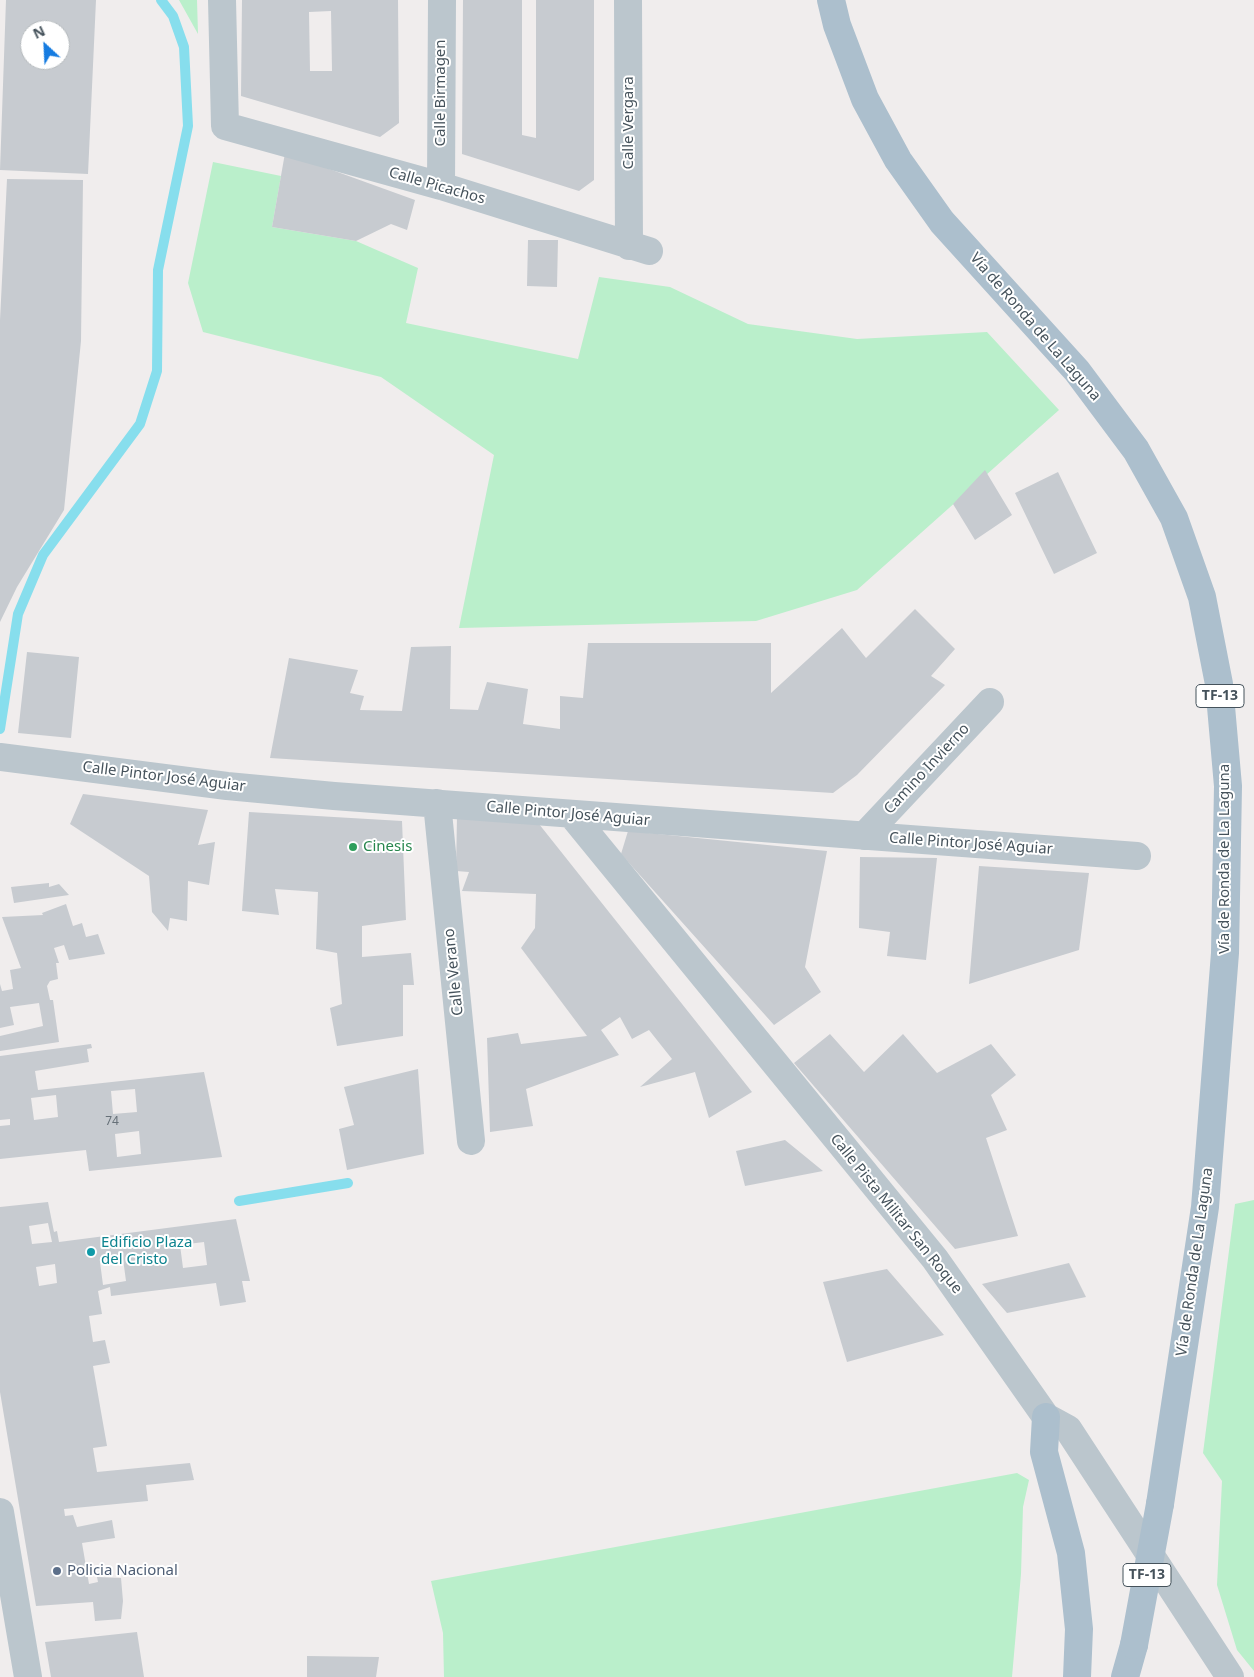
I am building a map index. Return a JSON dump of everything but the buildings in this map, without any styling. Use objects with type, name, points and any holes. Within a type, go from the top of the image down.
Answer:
[{"type":"main road","name":"Vía de Ronda de La Laguna","points":[[831,0],[837,25],[865,99],[898,160],[942,222],[1077,371],[1136,450],[1174,518],[1202,597],[1219,684],[1228,786],[1225,953],[1205,1207],[1160,1504],[1134,1645],[1125,1677]]},
{"type":"main road","points":[[1046,1417],[1044,1452],[1071,1553],[1079,1629],[1077,1677]]},
{"type":"street","name":"Calle Picachos","points":[[222,0],[224,126],[441,186],[639,248]]},
{"type":"street","name":"Calle Birmagen","points":[[441,186],[442,0]]},
{"type":"street","name":"Calle Vergara","points":[[628,0],[639,248]]},
{"type":"street","name":"Camino Invierno","points":[[864,836],[990,702]]},
{"type":"street","name":"Calle Pintor José Aguiar","points":[[0,757],[177,770],[334,796],[1136,856]]},
{"type":"street","name":"Calle Verano","points":[[437,803],[470,1141]]},
{"type":"street","name":"Calle Pista Militar San Roque","points":[[572,815],[935,1259],[1046,1417],[1068,1429],[1230,1677]]},
{"type":"street","points":[[0,1512],[28,1677]]},
{"type":"green space","points":[[179,0],[197,0],[198,34]]},
{"type":"green space","points":[[213,162],[281,176],[272,227],[356,241],[418,268],[406,323],[578,359],[599,277],[670,287],[748,324],[857,339],[987,332],[1059,410],[857,590],[756,621],[459,628],[494,455],[381,377],[203,332],[188,283]]},
{"type":"green space","points":[[1254,1200],[1254,1671],[1237,1650],[1217,1585],[1222,1481],[1203,1453],[1235,1204]]},
{"type":"green space","points":[[1017,1473],[1029,1480],[1023,1507],[1021,1574],[1012,1677],[444,1677],[443,1633],[431,1581]]},
{"type":"waterway","points":[[0,729],[18,614],[43,555],[140,424],[157,371],[158,270],[188,126],[184,47],[173,16],[161,0]]},
{"type":"waterway","points":[[239,1201],[348,1183]]},
{"type":"place","name":"Cinesis","points":[[353,847]]},
{"type":"place","name":"Edificio Plaza del Cristo","points":[[91,1252]]},
{"type":"place","name":"Policia Nacional","points":[[57,1571]]}]
